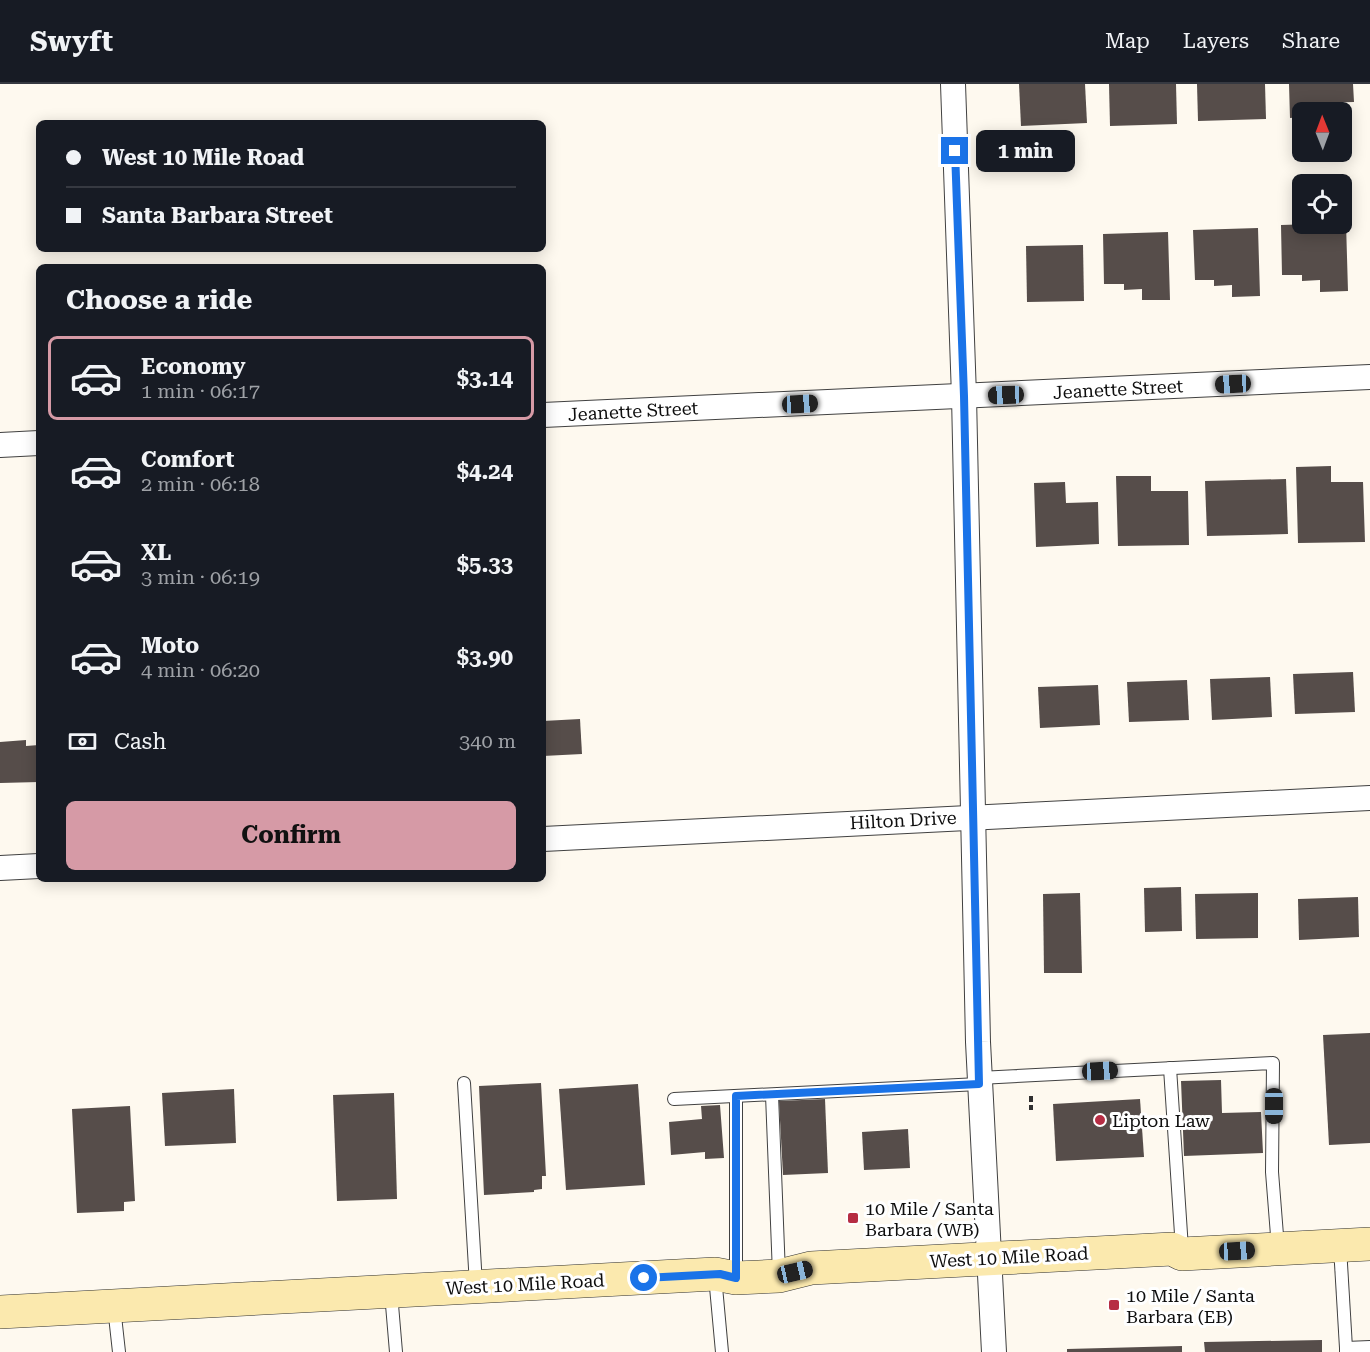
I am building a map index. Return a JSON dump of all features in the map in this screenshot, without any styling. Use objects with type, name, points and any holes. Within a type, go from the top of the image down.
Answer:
[{"type":"main road","name":"West 10 Mile Road","points":[[0,1312],[477,1287],[726,1276],[779,1276],[811,1268],[988,1258],[1172,1249],[1182,1254],[1355,1245]]},
{"type":"street","points":[[952,84],[964,396],[979,1081],[994,1352]]},
{"type":"street","name":"Jeanette Street","points":[[546,415],[1370,377]]},
{"type":"street","points":[[0,445],[36,443]]},
{"type":"street","name":"Hilton Drive","points":[[546,839],[1370,798]]},
{"type":"street","points":[[0,868],[36,866]]},
{"type":"lane","points":[[674,1099],[772,1095],[1273,1063],[1272,1172],[1278,1249]]},
{"type":"lane","points":[[1170,1068],[1182,1254]]},
{"type":"lane","points":[[464,1083],[477,1287]]},
{"type":"lane","points":[[772,1095],[779,1276]]},
{"type":"lane","points":[[722,1352],[736,1096]]},
{"type":"lane","points":[[1355,1245],[1346,1350],[1370,1347]]},
{"type":"lane","points":[[391,1291],[396,1352]]},
{"type":"lane","points":[[114,1306],[119,1352]]},
{"type":"building","points":[[1019,84],[1085,84],[1087,123],[1021,126]]},
{"type":"building","points":[[1109,84],[1176,84],[1177,124],[1110,126]]},
{"type":"building","points":[[1197,84],[1265,84],[1266,119],[1198,121]]},
{"type":"building","points":[[1289,84],[1353,84],[1354,102],[1292,102],[1292,118],[1290,118]]},
{"type":"building","points":[[1281,225],[1292,225],[1292,234],[1346,234],[1348,291],[1320,292],[1320,280],[1302,281],[1302,275],[1282,275]]},
{"type":"building","points":[[1258,228],[1260,296],[1232,297],[1232,285],[1214,286],[1214,280],[1195,280],[1193,230]]},
{"type":"building","points":[[1168,232],[1170,300],[1142,300],[1142,289],[1124,290],[1124,284],[1104,284],[1103,234]]},
{"type":"building","points":[[1083,245],[1084,301],[1027,302],[1026,246]]},
{"type":"building","points":[[1331,466],[1331,482],[1363,482],[1365,542],[1298,543],[1296,467]]},
{"type":"building","points":[[1116,476],[1151,476],[1151,491],[1188,491],[1189,545],[1118,546]]},
{"type":"building","points":[[1286,479],[1288,534],[1207,536],[1205,481]]},
{"type":"building","points":[[1065,482],[1066,503],[1098,502],[1099,544],[1036,547],[1034,483]]},
{"type":"building","points":[[1353,672],[1355,712],[1295,714],[1293,674]]},
{"type":"building","points":[[1270,677],[1272,717],[1212,720],[1210,679]]},
{"type":"building","points":[[1187,680],[1189,720],[1129,722],[1127,682]]},
{"type":"building","points":[[1098,685],[1100,725],[1040,728],[1038,687]]},
{"type":"building","points":[[580,719],[582,754],[546,756],[546,721]]},
{"type":"building","points":[[26,740],[26,746],[36,745],[36,782],[0,783],[0,742]]},
{"type":"building","points":[[1181,887],[1182,931],[1145,932],[1144,888]]},
{"type":"building","points":[[1080,893],[1082,973],[1044,973],[1043,894]]},
{"type":"building","points":[[1258,893],[1258,938],[1196,939],[1195,894]]},
{"type":"building","points":[[1358,897],[1359,937],[1299,940],[1298,899]]},
{"type":"building","points":[[1370,1033],[1370,1143],[1329,1145],[1323,1035]]},
{"type":"building","points":[[1221,1080],[1222,1113],[1261,1112],[1263,1153],[1184,1156],[1181,1081]]},
{"type":"building","points":[[541,1083],[546,1176],[542,1176],[542,1189],[534,1190],[534,1192],[484,1195],[479,1086]]},
{"type":"building","points":[[638,1084],[645,1185],[566,1190],[559,1089]]},
{"type":"building","points":[[234,1089],[236,1143],[165,1146],[162,1093]]},
{"type":"building","points":[[394,1093],[397,1199],[337,1201],[333,1095]]},
{"type":"building","points":[[825,1099],[828,1173],[783,1175],[779,1101]]},
{"type":"building","points":[[1140,1099],[1144,1157],[1056,1161],[1053,1104]]},
{"type":"building","points":[[720,1105],[724,1158],[705,1159],[705,1152],[671,1155],[669,1122],[702,1119],[701,1106]]},
{"type":"building","points":[[130,1106],[135,1201],[124,1202],[124,1211],[77,1213],[72,1109]]},
{"type":"building","points":[[908,1129],[910,1168],[864,1170],[862,1132]]},
{"type":"building","points":[[1322,1340],[1322,1352],[1205,1352],[1204,1342]]},
{"type":"building","points":[[1182,1346],[1182,1352],[1067,1352],[1067,1349]]},
{"type":"place","name":"Lipton Law","points":[[1100,1120]]},
{"type":"place","name":"10 Mile / Santa Barbara (WB)","points":[[853,1218]]},
{"type":"place","name":"10 Mile / Santa Barbara (EB)","points":[[1114,1305]]},
{"type":"route","points":[[644,1278],[720,1274],[736,1278],[736,1096],[979,1084],[964,396],[955,151]]}]
